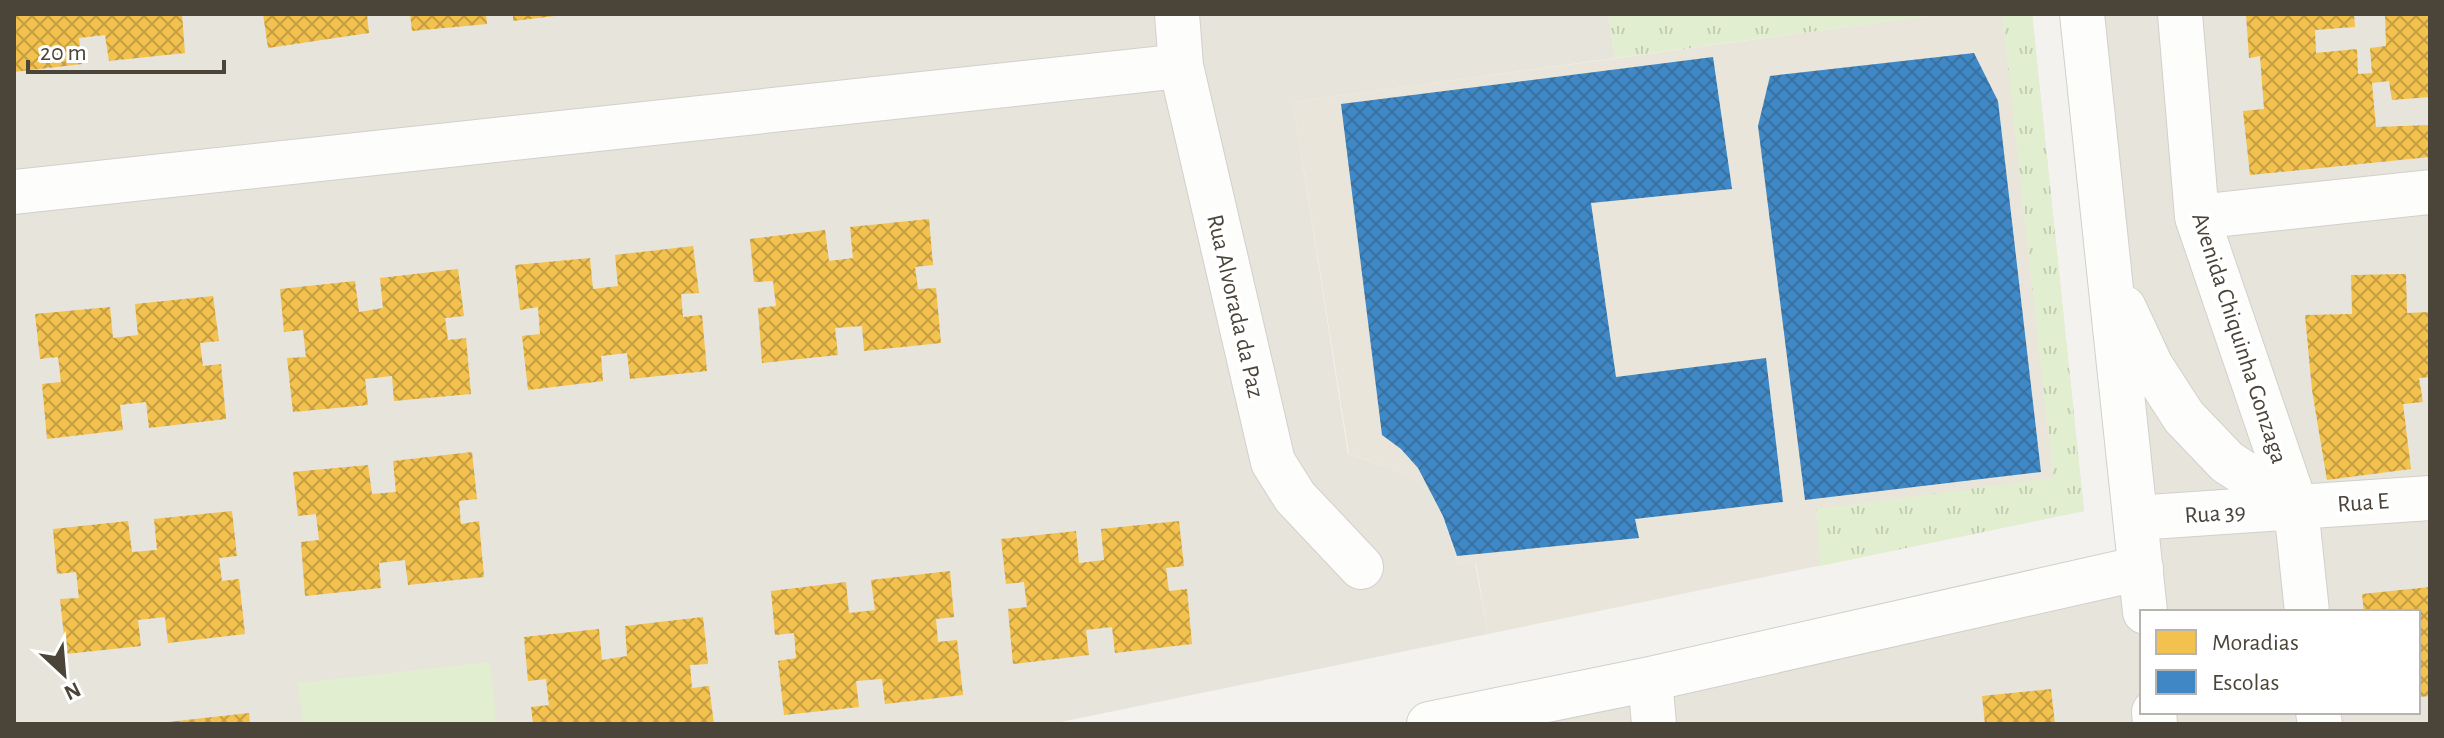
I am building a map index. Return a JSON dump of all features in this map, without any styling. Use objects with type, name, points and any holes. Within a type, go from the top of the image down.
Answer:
[{"type":"street","name":"Rua Alvorada da Paz","points":[[1177,14],[1181,66],[1273,462],[1295,497],[1361,567]]},
{"type":"street","points":[[2082,14],[2145,610]]},
{"type":"street","name":"Avenida Chiquinha Gonzaga","points":[[2180,14],[2197,217],[2296,507],[2307,610]]},
{"type":"street","points":[[14,192],[1181,66]]},
{"type":"street","points":[[2197,217],[2430,192]]},
{"type":"street","points":[[2109,278],[2151,366],[2184,417],[2227,462],[2296,507]]},
{"type":"street","name":"Rua E","points":[[2296,507],[2430,498]]},
{"type":"street","name":"Rua 39","points":[[2135,518],[2296,507]]},
{"type":"street","points":[[1429,724],[1650,679],[2141,568]]},
{"type":"street","points":[[1650,679],[1654,724]]},
{"type":"shaded area","points":[[14,14],[1608,14],[1615,58],[1293,102],[1348,454],[1401,472],[1418,482],[1432,496],[1443,516],[1458,565],[1475,563],[1488,634],[1051,724],[14,724]]},
{"type":"shaded area","points":[[1943,14],[2032,14],[2084,511],[1488,634],[1476,563],[1458,565],[1443,516],[1432,496],[1418,482],[1401,472],[1349,454],[1293,102]]},
{"type":"shaded area","points":[[2066,14],[2430,14],[2430,724],[2159,724],[2157,714],[2420,714],[2420,610],[2140,610],[2140,714],[2155,724],[1429,724],[2138,569]]},
{"type":"green space","points":[[1608,14],[1943,14],[1615,58]]},
{"type":"green space","points":[[2002,14],[2032,14],[2084,511],[1820,566],[1816,509],[2053,478]]},
{"type":"green space","points":[[490,662],[496,724],[303,724],[298,683]]},
{"type":"building: Moradias","points":[[182,14],[185,53],[109,61],[105,35],[79,38],[82,64],[14,72],[14,16]]},
{"type":"building: Moradias","points":[[263,14],[367,14],[369,33],[268,48]]},
{"type":"building: Moradias","points":[[410,14],[486,14],[487,24],[412,31]]},
{"type":"building: Moradias","points":[[513,14],[555,14],[555,16],[513,21]]},
{"type":"building: Moradias","points":[[2246,14],[2354,14],[2355,27],[2315,30],[2316,53],[2357,49],[2358,74],[2372,73],[2370,48],[2386,46],[2385,14],[2430,14],[2430,97],[2392,100],[2389,81],[2372,83],[2376,127],[2430,125],[2430,157],[2250,175],[2243,111],[2264,109],[2260,56],[2249,58]]},
{"type":"building: Moradias","points":[[929,219],[933,265],[915,267],[918,289],[936,288],[941,343],[864,351],[862,326],[835,328],[838,355],[762,363],[758,308],[776,306],[773,281],[754,282],[750,239],[825,230],[829,261],[853,258],[850,227]]},
{"type":"building: Moradias","points":[[693,246],[699,293],[681,294],[683,317],[702,315],[707,371],[630,379],[627,353],[601,356],[603,381],[528,390],[522,336],[540,334],[538,307],[520,310],[515,265],[590,258],[593,289],[618,286],[615,255]]},
{"type":"building: Moradias","points":[[458,269],[464,316],[445,318],[448,340],[466,338],[471,394],[394,401],[392,376],[365,379],[368,405],[293,412],[287,358],[306,357],[303,330],[284,332],[280,289],[355,281],[359,312],[383,308],[380,278]]},
{"type":"building: Moradias","points":[[2406,274],[2407,313],[2430,312],[2430,377],[2419,378],[2423,402],[2403,404],[2411,469],[2327,480],[2312,390],[2305,315],[2352,314],[2351,275]]},
{"type":"building: Moradias","points":[[213,296],[219,341],[200,343],[203,366],[221,364],[226,419],[149,428],[146,402],[120,405],[123,430],[47,439],[42,384],[61,382],[58,357],[40,359],[35,314],[110,307],[113,338],[138,335],[135,304]]},
{"type":"building: Moradias","points":[[472,452],[477,499],[459,501],[461,524],[479,521],[484,577],[408,585],[405,560],[379,563],[381,588],[305,596],[301,542],[319,540],[316,514],[298,516],[293,472],[368,465],[372,494],[396,492],[393,461]]},
{"type":"building: Moradias","points":[[232,511],[237,556],[219,558],[222,581],[239,579],[245,634],[168,643],[165,617],[138,620],[141,646],[66,654],[60,599],[79,598],[76,572],[57,574],[53,529],[128,521],[132,552],[157,550],[154,519]]},
{"type":"building: Moradias","points":[[1179,521],[1184,566],[1166,568],[1169,591],[1187,589],[1192,644],[1115,653],[1112,627],[1086,630],[1089,655],[1013,664],[1008,609],[1027,607],[1024,582],[1006,584],[1001,539],[1076,531],[1079,563],[1104,560],[1101,529]]},
{"type":"building: Moradias","points":[[950,571],[954,617],[936,619],[938,642],[957,640],[963,695],[885,704],[882,679],[856,681],[859,707],[784,715],[778,661],[796,658],[794,633],[775,635],[771,591],[846,582],[849,613],[875,610],[871,580]]},
{"type":"building: Moradias","points":[[2430,587],[2430,696],[2420,697],[2420,610],[2364,610],[2362,594]]},
{"type":"building: Moradias","points":[[703,617],[708,664],[690,665],[692,688],[709,686],[714,724],[533,724],[531,707],[549,705],[546,679],[528,681],[524,637],[599,629],[602,660],[627,656],[625,626]]},
{"type":"building: Moradias","points":[[2051,689],[2055,724],[1985,724],[1982,696]]},
{"type":"building: Moradias","points":[[249,713],[250,724],[168,724],[168,722]]},
{"type":"building: Escolas","points":[[1974,53],[1998,101],[2041,472],[1805,500],[1758,126],[1770,76]]},
{"type":"building: Escolas","points":[[1713,57],[1732,189],[1591,203],[1616,377],[1766,358],[1783,502],[1635,519],[1639,538],[1457,556],[1443,516],[1418,468],[1401,449],[1382,435],[1341,104]]}]
